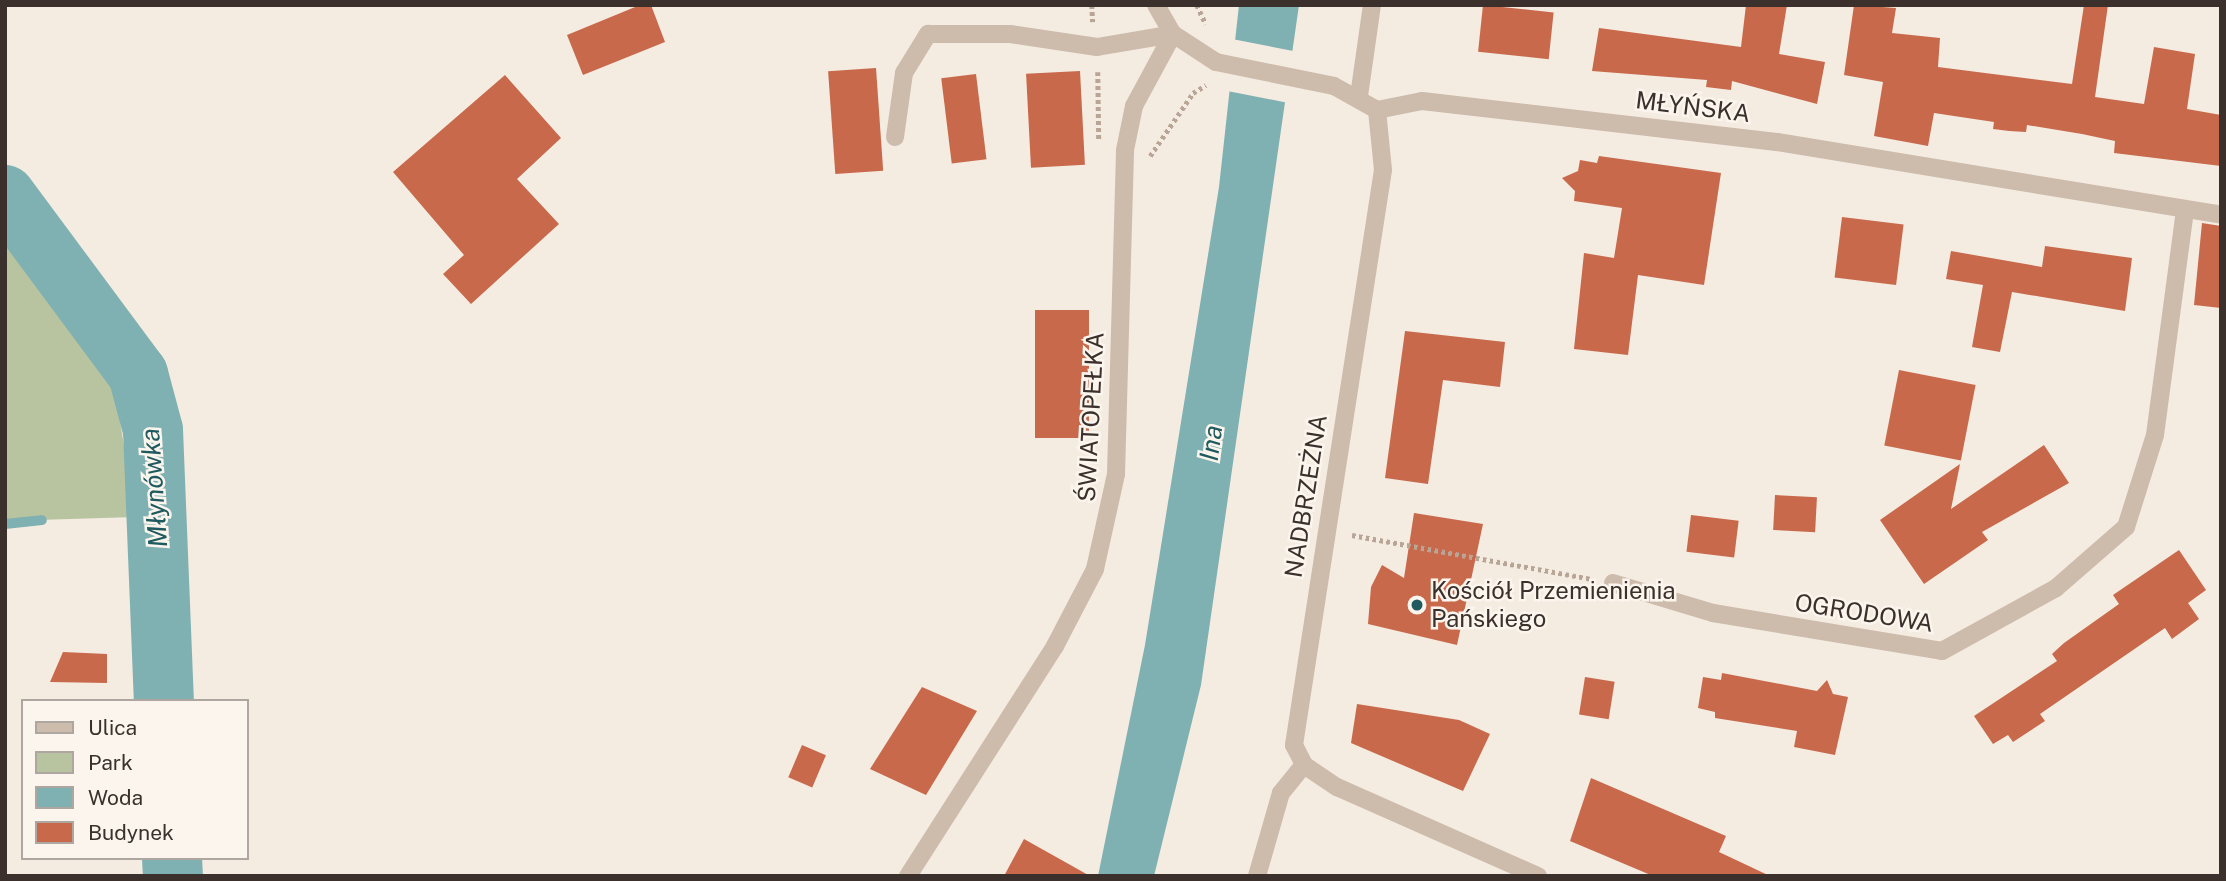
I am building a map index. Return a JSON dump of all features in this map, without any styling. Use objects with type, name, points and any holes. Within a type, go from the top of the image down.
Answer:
[{"type":"street","points":[[1156,5],[1173,34],[1216,62],[1334,86],[1359,96],[1377,110]]},
{"type":"street","points":[[1359,96],[1371,5]]},
{"type":"street","points":[[895,137],[904,73],[928,34],[1010,34],[1097,47],[1173,34]]},
{"type":"street","name":"ŚWIATOPEŁKA","points":[[908,876],[1055,646],[1095,569],[1116,474],[1125,150],[1134,106],[1173,34]]},
{"type":"street","name":"MŁYŃSKA","points":[[1377,110],[1422,101],[1777,142],[2221,215]]},
{"type":"street","name":"NADBRZEŻNA","points":[[1304,765],[1293,728],[1383,170],[1377,110]]},
{"type":"street","name":"OGRODOWA","points":[[1613,583],[1713,613],[1942,651],[2056,588],[2126,527],[2155,435],[2185,211]]},
{"type":"street","points":[[1257,876],[1281,793],[1304,765],[1337,787],[1538,876]]},
{"type":"path","points":[[1093,5],[1097,47],[1099,148],[1125,150],[1152,157],[1193,93],[1213,81]]},
{"type":"path","points":[[1327,530],[1613,583]]},
{"type":"green space","points":[[5,244],[114,382],[135,517],[5,521]]},
{"type":"water","name":"Ina","points":[[1239,5],[1299,5],[1201,685],[1154,876],[1098,876],[1145,645],[1219,187]]},
{"type":"pier","points":[[1232,39],[1296,51],[1286,102],[1222,90]]},
{"type":"building","points":[[640,5],[651,5],[665,42],[583,75],[567,35]]},
{"type":"building","points":[[1483,5],[1554,12],[1549,59],[1478,52]]},
{"type":"building","points":[[1746,5],[1787,5],[1779,54],[1825,62],[1817,104],[1732,81],[1731,90],[1706,87],[1707,80],[1592,71],[1599,28],[1741,47]]},
{"type":"building","points":[[1854,5],[1896,8],[1892,33],[1940,38],[1938,67],[2072,84],[2084,5],[2108,5],[2095,97],[2144,104],[2154,47],[2195,54],[2187,109],[2221,115],[2221,166],[2114,153],[2115,141],[2027,125],[2026,132],[1993,129],[1994,122],[1934,113],[1928,146],[1874,136],[1883,82],[1844,75]]},
{"type":"building","points":[[876,68],[883,171],[835,174],[828,71]]},
{"type":"building","points":[[1080,71],[1085,165],[1031,168],[1026,74]]},
{"type":"building","points":[[976,74],[986,159],[952,164],[941,78]]},
{"type":"building","points":[[505,75],[561,138],[517,179],[559,224],[471,304],[443,274],[464,255],[393,172]]},
{"type":"building","points":[[1599,156],[1721,173],[1704,285],[1638,275],[1628,355],[1574,349],[1584,253],[1614,258],[1622,208],[1574,201],[1575,191],[1562,178],[1578,171],[1580,160],[1597,163]]},
{"type":"building","points":[[1842,217],[1904,225],[1896,285],[1835,278]]},
{"type":"building","points":[[2202,223],[2221,226],[2221,308],[2194,305]]},
{"type":"building","points":[[2045,246],[2132,258],[2125,311],[2012,292],[2000,352],[1972,347],[1983,285],[1946,279],[1951,251],[2042,267]]},
{"type":"building","points":[[1035,310],[1089,310],[1089,438],[1035,438]]},
{"type":"building","points":[[1405,331],[1505,342],[1500,387],[1443,380],[1428,484],[1385,478]]},
{"type":"building","points":[[1899,370],[1976,385],[1961,460],[1884,446]]},
{"type":"building","points":[[2044,445],[2069,483],[1982,532],[1988,540],[1924,584],[1880,520],[1960,464],[1951,509]]},
{"type":"building","points":[[1775,495],[1817,497],[1815,532],[1773,530]]},
{"type":"building","points":[[1414,513],[1483,524],[1457,645],[1368,624],[1371,587],[1382,565],[1404,578]]},
{"type":"building","points":[[1691,515],[1739,521],[1734,558],[1686,552]]},
{"type":"building","points":[[2179,550],[2206,590],[2188,603],[2199,619],[2172,639],[2165,628],[2040,714],[2045,721],[2013,742],[2008,735],[1993,744],[1974,716],[2057,661],[2052,654],[2119,604],[2113,595]]},
{"type":"building","points":[[63,652],[107,654],[107,683],[50,682]]},
{"type":"building","points":[[1722,673],[1817,691],[1827,680],[1833,694],[1848,697],[1835,755],[1794,747],[1797,731],[1715,718],[1715,712],[1698,708],[1703,677],[1721,680]]},
{"type":"building","points":[[1585,677],[1615,682],[1609,719],[1579,715]]},
{"type":"building","points":[[922,687],[977,711],[926,795],[870,769]]},
{"type":"building","points":[[1357,704],[1459,720],[1490,734],[1463,791],[1351,743]]},
{"type":"building","points":[[802,745],[826,755],[812,787],[788,777]]},
{"type":"building","points":[[1591,778],[1726,836],[1719,852],[1770,876],[1653,876],[1570,841]]},
{"type":"building","points":[[1024,839],[1090,876],[1004,876]]},
{"type":"waterway","name":"Młynówka","points":[[5,195],[138,374],[153,430],[164,699]]},
{"type":"waterway","points":[[5,524],[42,520]]},
{"type":"waterway","name":"Młynówka","points":[[172,860],[173,876]]},
{"type":"place","name":"Kościół Przemienienia Pańskiego","points":[[1417,605]]}]
